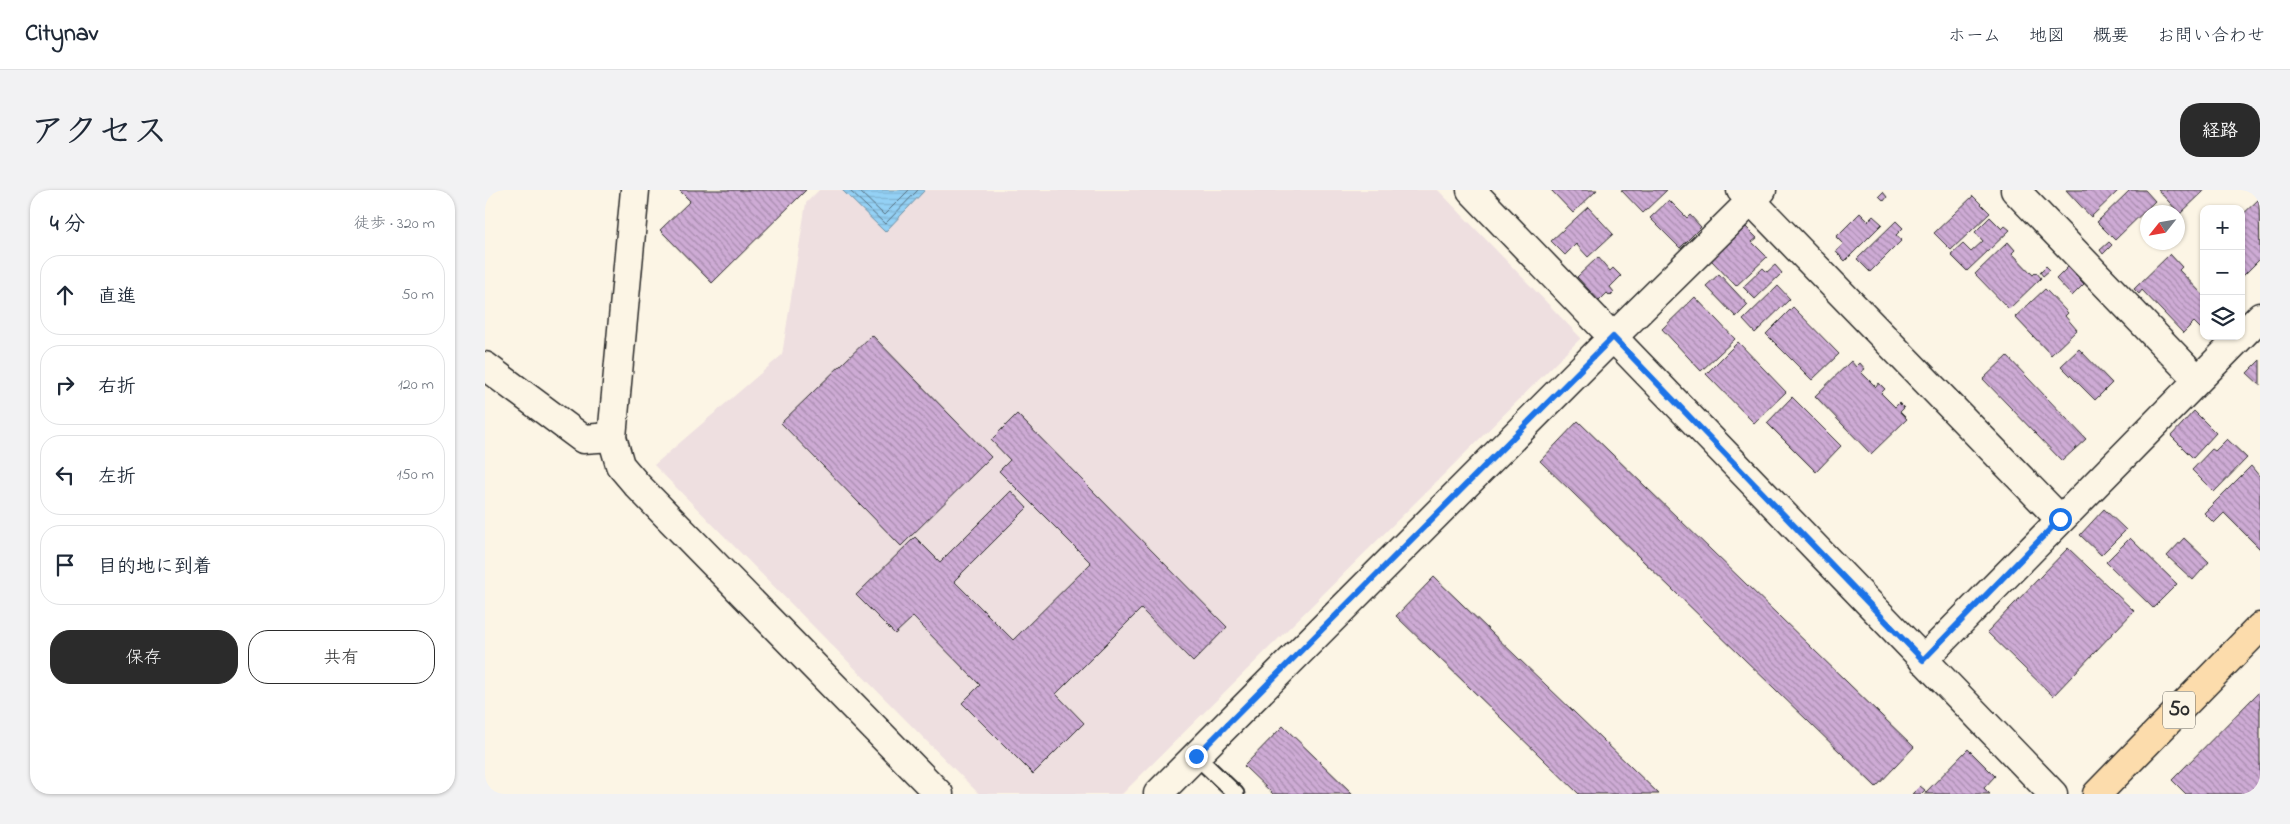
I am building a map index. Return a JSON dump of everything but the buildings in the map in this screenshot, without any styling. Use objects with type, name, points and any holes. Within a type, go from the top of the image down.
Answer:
[{"type":"main road","name":"50","points":[[2097,794],[2260,627]]},
{"type":"street","points":[[635,190],[612,437],[620,465],[637,485],[939,794]]},
{"type":"street","points":[[1471,190],[2053,794]]},
{"type":"street","points":[[2015,190],[2198,380]]},
{"type":"street","points":[[1158,794],[1613,337],[1751,193],[2060,519]]},
{"type":"street","points":[[1923,660],[2260,317]]},
{"type":"street","points":[[485,366],[583,439],[612,437]]},
{"type":"lane","points":[[1196,756],[1236,794]]},
{"type":"shaded area","points":[[819,190],[1438,190],[1581,338],[1122,794],[979,794],[654,465],[782,355],[806,203]]},
{"type":"water","points":[[842,190],[925,190],[885,232]]},
{"type":"route","points":[[1196,756],[1613,337],[1923,660],[2060,519]]}]
